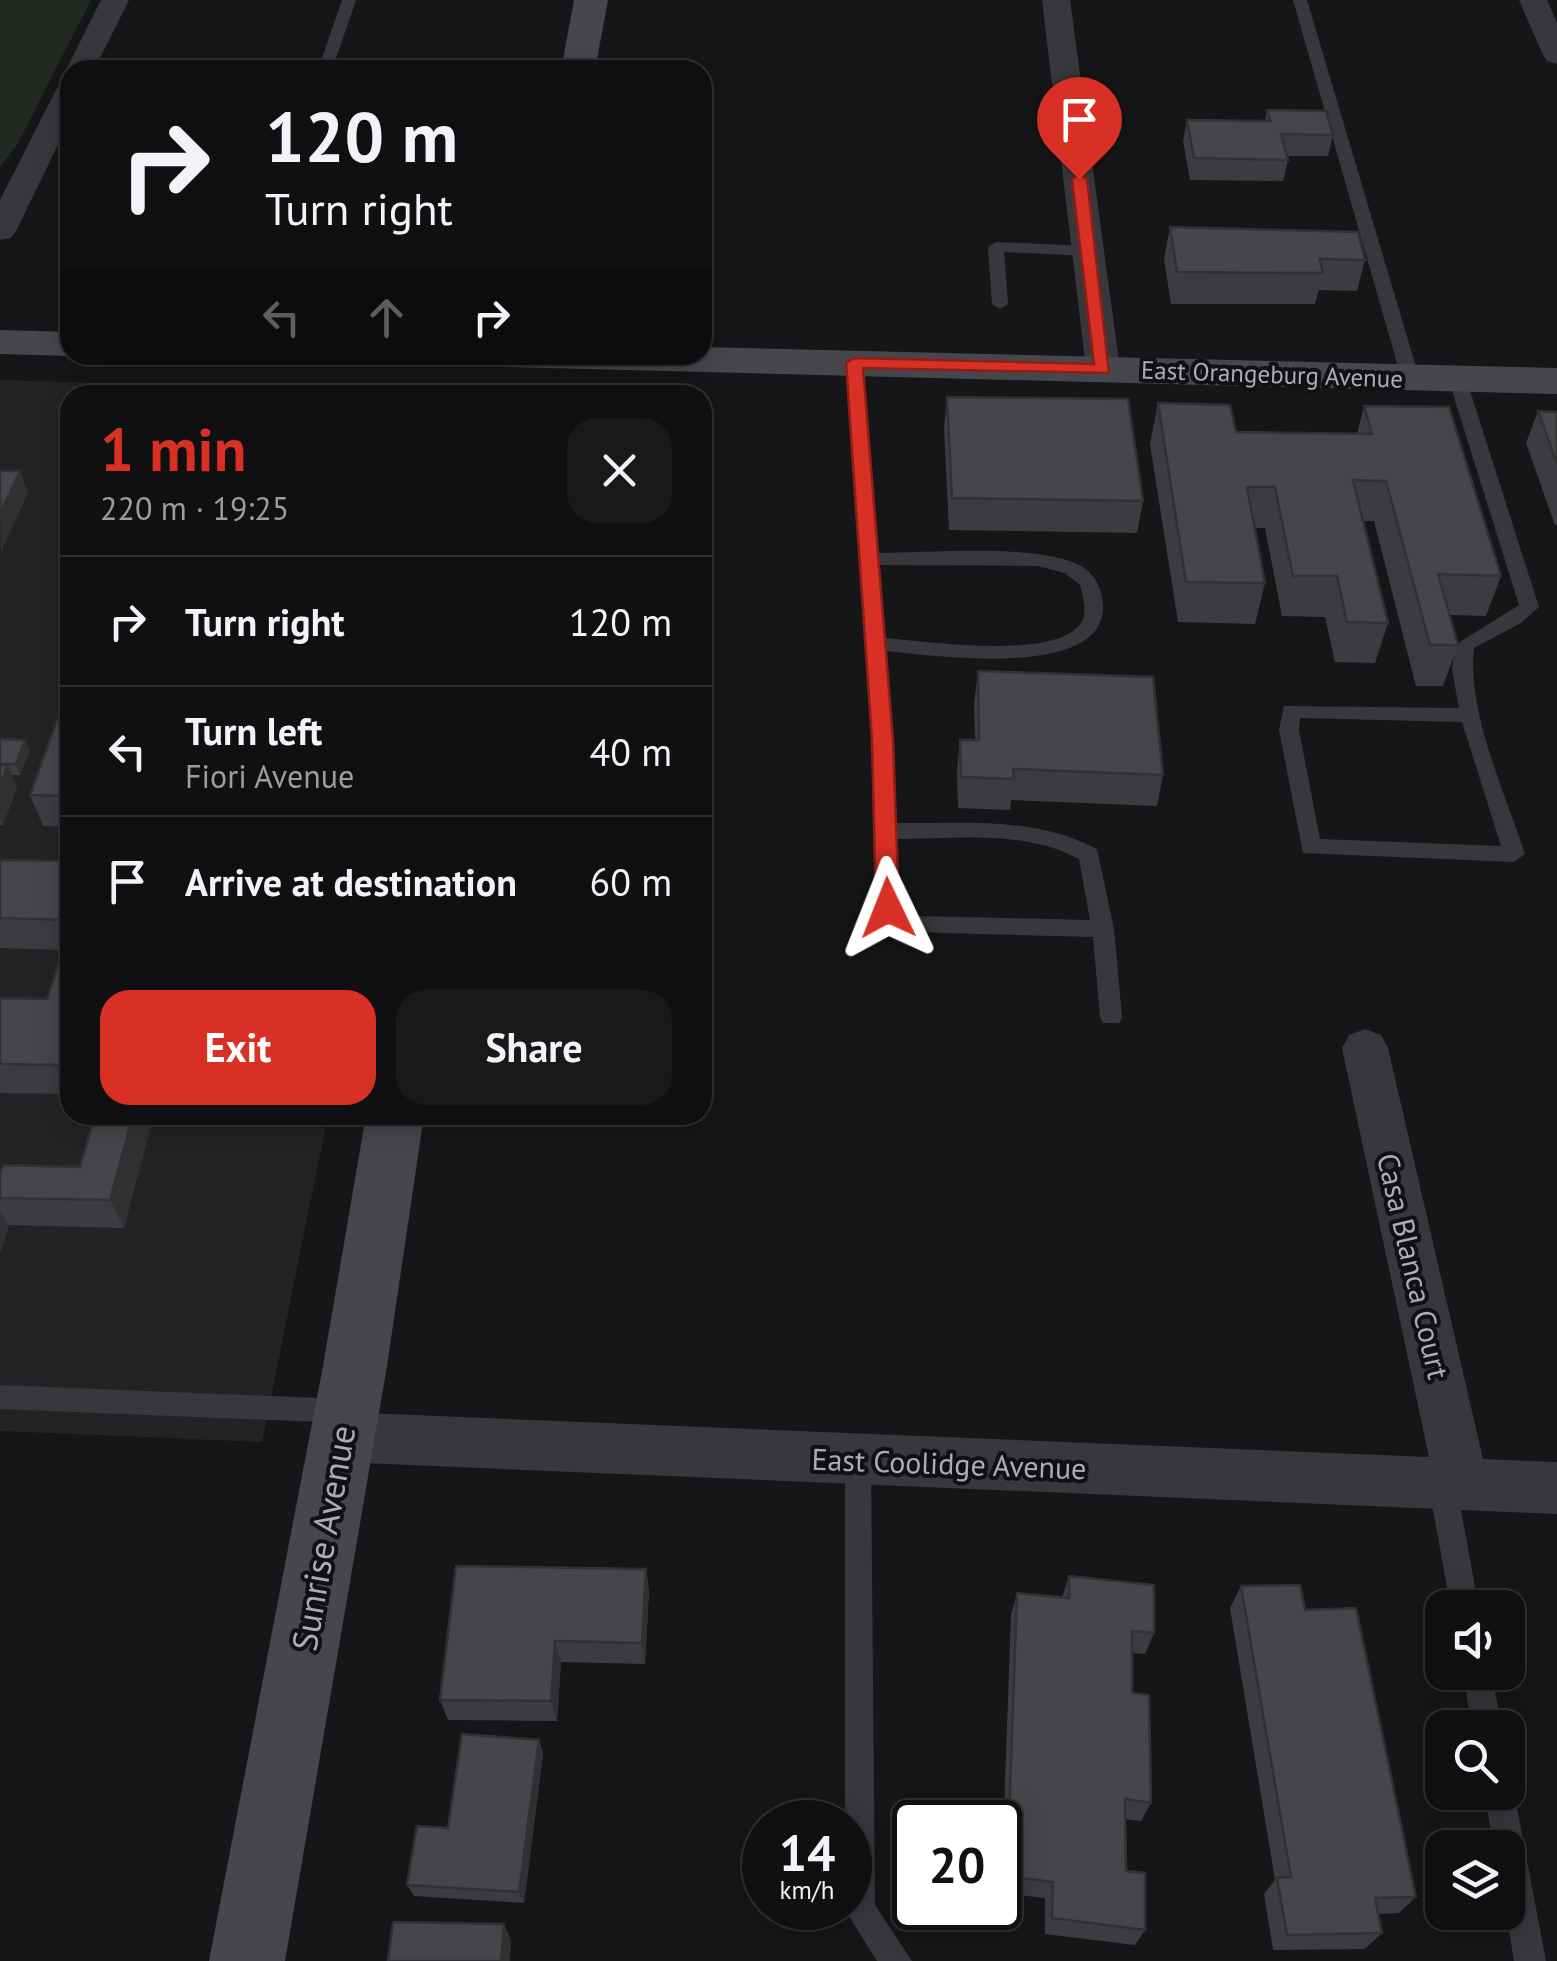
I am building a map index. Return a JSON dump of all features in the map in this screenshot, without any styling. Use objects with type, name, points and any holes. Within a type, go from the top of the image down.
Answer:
[{"type":"street","points":[[85,60],[114,0]]},
{"type":"street","points":[[580,60],[591,0]]},
{"type":"street","points":[[1056,0],[1103,369]]},
{"type":"street","points":[[1533,0],[1557,54]]},
{"type":"street","points":[[0,232],[60,110]]},
{"type":"street","points":[[0,342],[60,344]]},
{"type":"street","name":"East Orangeburg Avenue","points":[[712,360],[1557,381]]},
{"type":"street","name":"Casa Blanca Court","points":[[1365,1048],[1452,1483]]},
{"type":"street","name":"Sunrise Avenue","points":[[246,1961],[344,1424],[393,1125]]},
{"type":"street","name":"East Coolidge Avenue","points":[[344,1424],[858,1459],[1557,1488]]},
{"type":"lane","points":[[328,60],[348,0]]},
{"type":"lane","points":[[1300,0],[1410,377]]},
{"type":"lane","points":[[1000,304],[996,248],[1088,250]]},
{"type":"lane","points":[[854,363],[875,644],[888,908],[909,924],[1103,929]]},
{"type":"lane","points":[[1457,378],[1529,607],[1516,620],[1484,632],[1465,645],[1462,670],[1470,715],[1514,854],[1311,846],[1289,730],[1291,710],[1470,715]]},
{"type":"lane","points":[[868,559],[1038,560],[1081,572],[1090,584],[1094,610],[1088,628],[1067,642],[1044,647],[1014,651],[875,644]]},
{"type":"lane","points":[[885,832],[1025,834],[1072,843],[1089,855],[1103,929],[1111,1017]]},
{"type":"lane","points":[[0,1396],[344,1424]]},
{"type":"lane","points":[[858,1459],[860,1910],[896,1961]]},
{"type":"lane","points":[[1452,1483],[1463,1590]]},
{"type":"lane","points":[[1502,1810],[1530,1961]]},
{"type":"shaded area","points":[[0,0],[91,0],[17,145],[0,167]]},
{"type":"shaded area","points":[[0,380],[151,385],[60,385],[60,1125],[326,1125],[262,1442],[0,1431]]},
{"type":"building","points":[[1267,110],[1326,111],[1333,135],[1281,134],[1288,160],[1194,158],[1187,120],[1270,121]]},
{"type":"building","points":[[1170,227],[1358,232],[1365,260],[1320,259],[1323,273],[1177,272]]},
{"type":"building","points":[[947,397],[1128,399],[1143,501],[952,498]]},
{"type":"building","points":[[1158,403],[1230,405],[1236,432],[1372,434],[1364,406],[1449,407],[1501,576],[1438,574],[1458,645],[1430,645],[1386,481],[1353,480],[1388,623],[1347,622],[1337,576],[1293,576],[1275,487],[1247,487],[1265,583],[1186,582]]},
{"type":"building","points":[[1538,411],[1557,412],[1557,464]]},
{"type":"building","points":[[0,471],[20,471],[0,513]]},
{"type":"building","points":[[978,671],[1153,677],[1163,775],[1013,769],[1014,779],[961,777],[960,740],[979,740]]},
{"type":"building","points":[[57,720],[60,720],[60,796],[30,795]]},
{"type":"building","points":[[0,739],[25,740],[16,764],[0,764]]},
{"type":"building","points":[[0,765],[8,765],[0,785]]},
{"type":"building","points":[[0,860],[60,861],[60,920],[0,918]]},
{"type":"building","points":[[60,959],[60,1065],[0,1064],[0,998],[47,999]]},
{"type":"building","points":[[92,1125],[130,1125],[110,1200],[0,1198],[3,1165],[80,1167]]},
{"type":"building","points":[[456,1566],[646,1569],[642,1643],[555,1641],[551,1701],[440,1700]]},
{"type":"building","points":[[1069,1576],[1154,1585],[1154,1633],[1132,1631],[1132,1693],[1149,1695],[1151,1803],[1125,1799],[1126,1871],[1145,1873],[1145,1930],[1052,1918],[1053,1882],[1022,1878],[1022,1800],[1010,1800],[1017,1593],[1069,1598]]},
{"type":"building","points":[[1300,1585],[1305,1610],[1356,1608],[1416,1897],[1375,1898],[1382,1933],[1287,1935],[1277,1878],[1291,1877],[1241,1586]]},
{"type":"building","points":[[462,1734],[539,1740],[519,1892],[407,1885],[417,1826],[448,1828]]},
{"type":"building","points":[[393,1922],[504,1924],[501,1961],[388,1961]]},
{"type":"route","points":[[888,908],[882,740],[854,363],[1103,369],[1079,179]]}]
